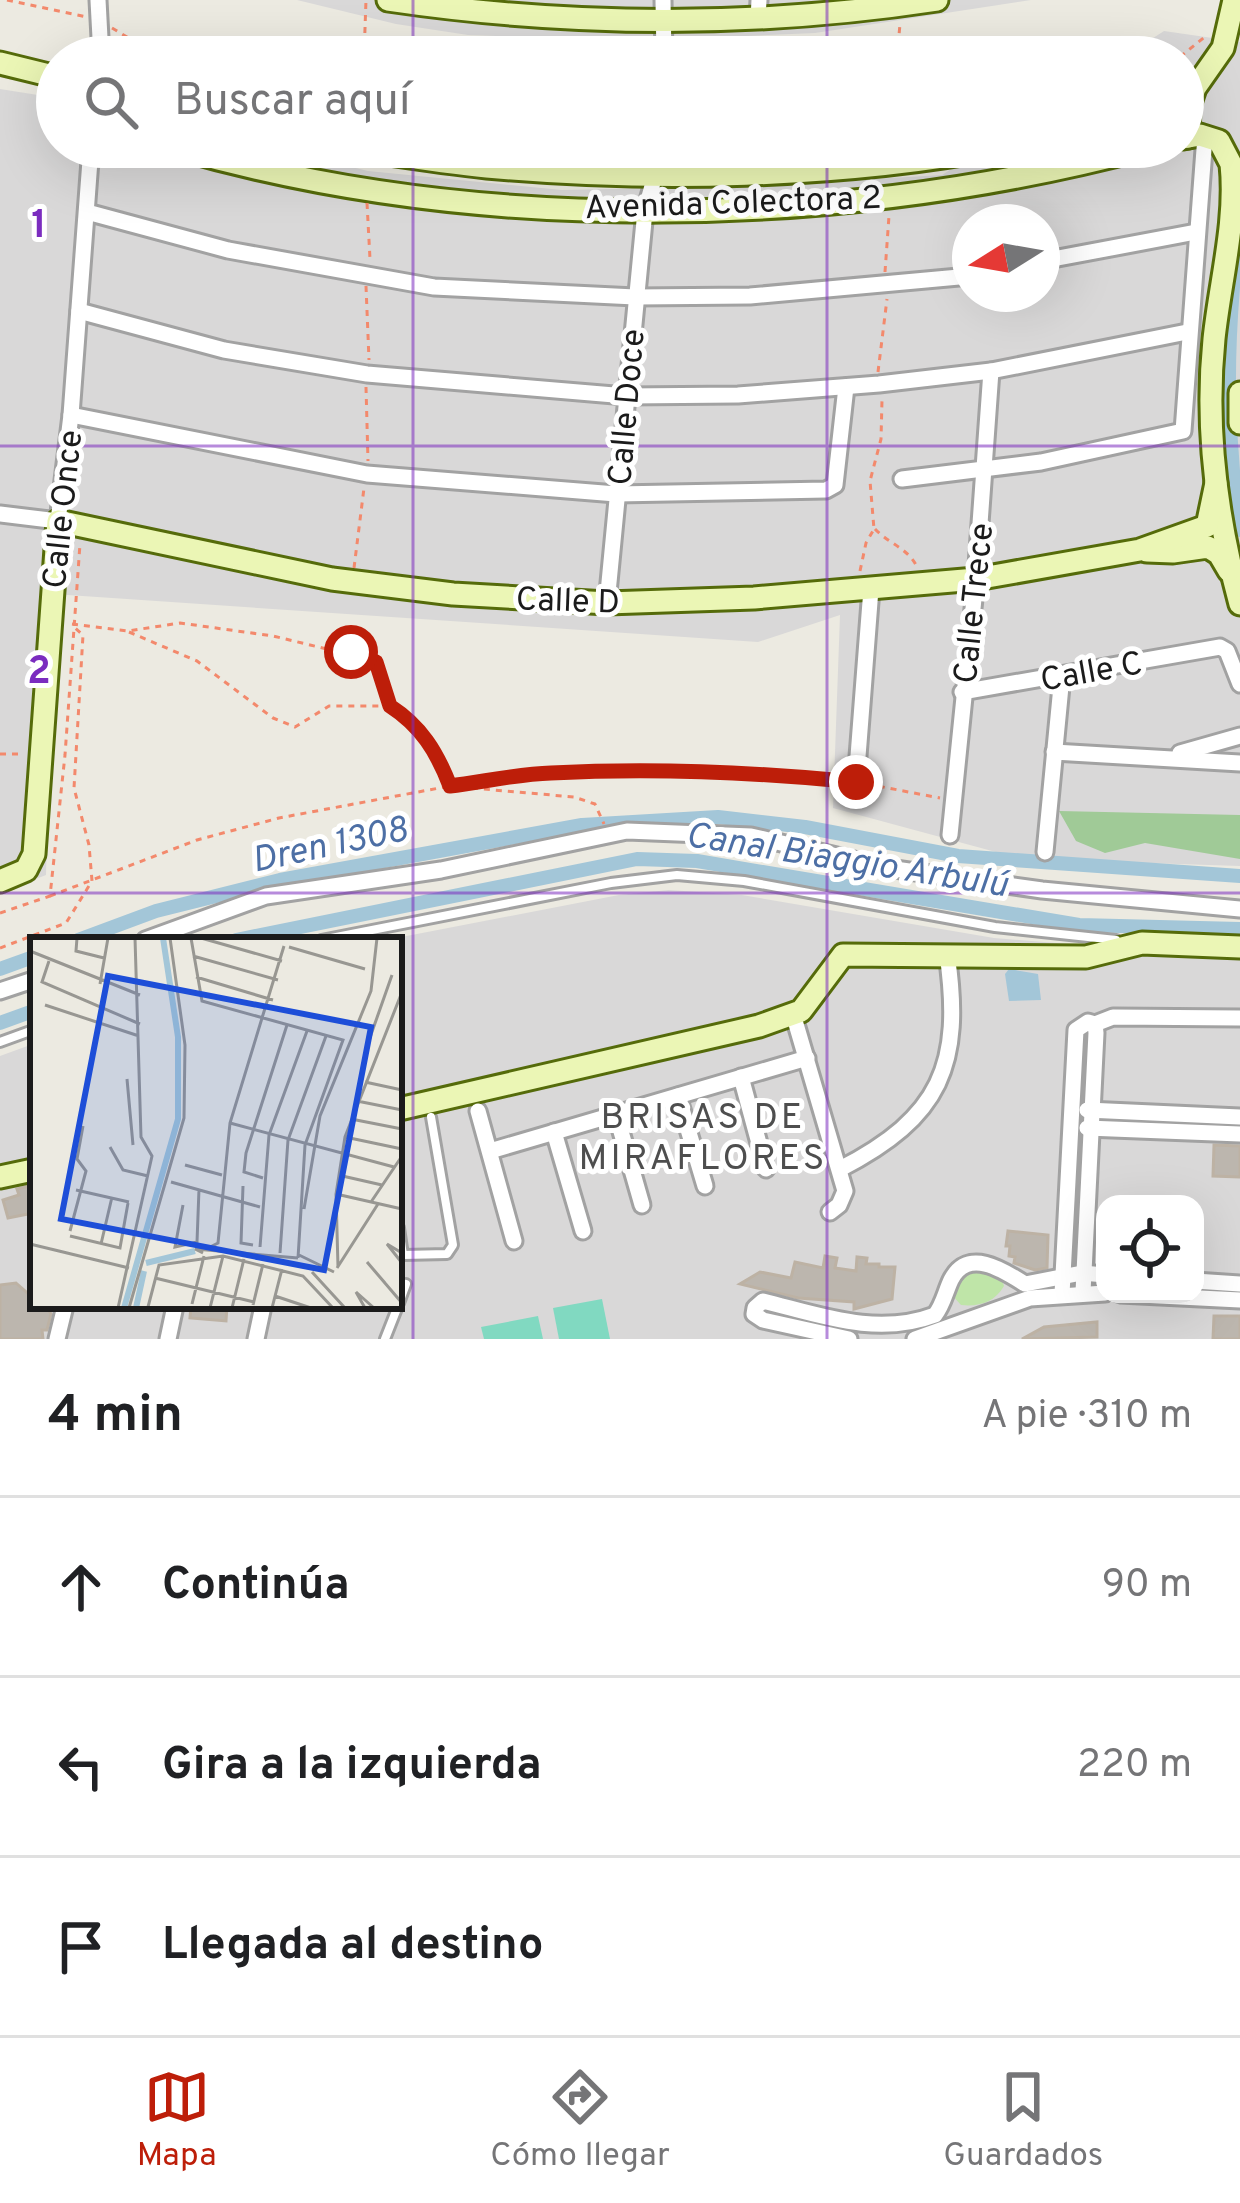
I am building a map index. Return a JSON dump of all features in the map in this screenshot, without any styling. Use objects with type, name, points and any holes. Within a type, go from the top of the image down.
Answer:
[{"type":"street","points":[[98,0],[99,36]]},
{"type":"street","points":[[388,0],[663,11],[937,0]]},
{"type":"street","points":[[1204,72],[1231,29],[1234,0]]},
{"type":"street","points":[[0,63],[36,72]]},
{"type":"street","points":[[1204,139],[1219,141],[1227,151],[1232,177],[1214,345],[1212,433],[1216,483],[1240,604]]},
{"type":"street","name":"Calle Once","points":[[0,881],[26,870],[34,854],[90,168]]},
{"type":"street","name":"Avenida Colectora 2","points":[[267,168],[351,187],[495,203],[645,211],[838,202],[1049,168]]},
{"type":"street","name":"Avenida Colectora 2","points":[[513,168],[658,174],[813,168]]},
{"type":"street","name":"Calle Doce","points":[[607,603],[645,211],[659,168]]},
{"type":"street","points":[[902,479],[1041,462],[1183,431],[1196,232],[1193,168]]},
{"type":"street","points":[[87,212],[228,250],[434,287],[635,297],[750,296],[952,278]]},
{"type":"street","points":[[1060,258],[1196,232]]},
{"type":"street","points":[[80,311],[224,350],[367,374],[626,396],[738,395],[991,371],[1187,332]]},
{"type":"street","name":"Calle Trece","points":[[950,835],[986,469],[991,371]]},
{"type":"street","points":[[71,415],[367,474],[616,494],[826,490],[835,485],[839,472],[846,387]]},
{"type":"street","points":[[1240,393],[1240,423]]},
{"type":"street","name":"Calle D","points":[[0,514],[58,521],[332,579],[453,594],[607,603],[917,585],[1140,550],[1207,526],[1216,483]]},
{"type":"street","name":"Calle D","points":[[1140,550],[1208,547],[1219,554],[1234,581]]},
{"type":"street","points":[[856,782],[871,589]]},
{"type":"street","name":"Calle C","points":[[962,692],[1220,647],[1227,651],[1240,683]]},
{"type":"street","points":[[1045,852],[1062,676]]},
{"type":"street","points":[[1166,757],[1235,737]]},
{"type":"street","points":[[1235,737],[1226,752],[1236,763]]},
{"type":"street","points":[[1054,752],[1236,763]]},
{"type":"street","points":[[153,937],[266,896],[441,870],[627,831],[751,836],[888,868],[1042,890],[1240,909]]},
{"type":"street","points":[[402,1109],[430,1110],[760,1026],[801,1011],[843,955],[1086,957],[1142,943],[1240,947]]},
{"type":"street","points":[[839,1169],[895,1137],[922,1110],[940,1081],[955,1002],[947,954]]},
{"type":"street","points":[[0,991],[30,981]]},
{"type":"street","points":[[1063,1286],[1076,1030],[1113,1017],[1240,1018]]},
{"type":"street","points":[[796,1024],[844,1196],[830,1212]]},
{"type":"street","points":[[1083,1292],[1095,1024]]},
{"type":"street","points":[[490,1151],[807,1058]]},
{"type":"street","points":[[742,1077],[766,1169]]},
{"type":"street","points":[[678,1096],[705,1186]]},
{"type":"street","points":[[1073,1110],[1240,1117]]},
{"type":"street","points":[[478,1111],[514,1240]]},
{"type":"street","points":[[616,1114],[642,1205]]},
{"type":"street","points":[[1072,1128],[1240,1135]]},
{"type":"street","points":[[554,1132],[583,1231]]},
{"type":"street","points":[[0,1178],[30,1171]]},
{"type":"street","points":[[849,1339],[764,1320],[754,1314],[755,1308],[763,1301],[857,1323],[892,1326],[934,1315],[954,1274],[980,1262],[1025,1285],[1096,1293]]},
{"type":"street","points":[[915,1339],[1063,1286],[1082,1273],[1096,1274]]},
{"type":"street","points":[[1004,1308],[1013,1290],[1008,1274]]},
{"type":"street","points":[[1204,1281],[1240,1283]]},
{"type":"street","points":[[946,1293],[952,1310],[984,1315]]},
{"type":"street","points":[[1204,1298],[1240,1300]]},
{"type":"street","points":[[58,1339],[64,1309]]},
{"type":"street","points":[[168,1339],[174,1309]]},
{"type":"street","points":[[256,1339],[262,1309]]},
{"type":"lane","points":[[337,937],[677,875],[744,881],[995,927],[1142,943]]},
{"type":"lane","points":[[0,1042],[30,1031]]},
{"type":"lane","points":[[402,1248],[404,1255],[432,1256],[447,1254],[453,1245],[430,1110]]},
{"type":"lane","points":[[402,1294],[406,1284]]},
{"type":"lane","points":[[385,1339],[396,1309]]},
{"type":"path","points":[[365,36],[366,0]]},
{"type":"path","points":[[899,36],[900,24]]},
{"type":"path","points":[[50,896],[82,529]]},
{"type":"path","points":[[874,529],[916,563],[917,585]]},
{"type":"path","points":[[128,632],[180,623],[351,652],[376,662],[390,706]]},
{"type":"path","points":[[72,624],[128,632],[197,661],[273,718],[295,727],[328,706],[390,706],[415,722],[450,786]]},
{"type":"path","points":[[0,948],[66,923],[92,881],[89,845],[74,788],[83,635],[72,624]]},
{"type":"path","points":[[0,914],[197,840],[279,818],[547,773],[779,775],[856,782],[953,801]]},
{"type":"path","points":[[450,786],[574,797],[595,804],[600,815]]},
{"type":"shaded area","points":[[297,0],[1031,0],[815,33],[744,36],[494,36],[396,24]]},
{"type":"shaded area","points":[[1164,31],[1199,36],[1156,36]]},
{"type":"shaded area","points":[[1204,37],[1240,42],[1240,866],[1022,859],[833,808],[840,615],[758,642],[53,594],[46,875],[0,893],[0,89],[36,95],[36,168],[356,168],[562,190],[755,186],[942,175],[953,168],[1204,168]]},
{"type":"shaded area","points":[[669,890],[742,895],[994,938],[1240,958],[1240,1339],[0,1339],[0,1056],[30,1045],[30,1309],[402,1309],[402,937],[619,895]]},
{"type":"green space","points":[[1059,811],[1240,815],[1240,859],[1145,843],[1105,853],[1076,841]]},
{"type":"green space","points":[[975,1269],[1001,1277],[1004,1286],[986,1302],[961,1305],[952,1295],[960,1276]]},
{"type":"green space","points":[[602,1299],[610,1339],[559,1339],[553,1308]]},
{"type":"green space","points":[[538,1316],[543,1339],[484,1339],[481,1327]]},
{"type":"water","points":[[1009,969],[1038,974],[1041,1000],[1009,1001],[1005,974]]},
{"type":"building","points":[[1214,1145],[1240,1146],[1240,1177],[1213,1176]]},
{"type":"building","points":[[30,1186],[30,1214],[8,1218],[3,1200],[19,1195],[17,1189]]},
{"type":"building","points":[[1008,1231],[1048,1235],[1047,1268],[1035,1270],[1014,1263],[1010,1246],[1006,1246]]},
{"type":"building","points":[[825,1256],[837,1258],[835,1268],[856,1271],[857,1257],[867,1258],[866,1264],[895,1267],[892,1299],[854,1309],[854,1302],[798,1298],[740,1284],[760,1272],[791,1278],[795,1262],[823,1268]]},
{"type":"building","points":[[16,1283],[30,1295],[30,1309],[48,1309],[51,1314],[47,1330],[42,1330],[43,1339],[0,1339],[0,1285]]},
{"type":"building","points":[[191,1309],[227,1309],[226,1321],[190,1318]]},
{"type":"building","points":[[1214,1316],[1240,1316],[1240,1339],[1213,1339]]},
{"type":"building","points":[[1097,1322],[1097,1337],[1022,1339],[1044,1327]]},
{"type":"waterway","points":[[1236,255],[1229,392],[1240,530]]},
{"type":"waterway","name":"Dren 1308","points":[[86,937],[156,911],[280,880],[582,825],[718,817],[805,827],[958,856],[1240,876]]},
{"type":"waterway","name":"Canal Biaggio Arbulú","points":[[251,937],[637,859],[697,861],[1079,925],[1240,929]]},
{"type":"waterway","name":"Dren 1308","points":[[0,969],[30,958]]},
{"type":"waterway","name":"Canal Biaggio Arbulú","points":[[0,1023],[30,1012]]},
{"type":"district","name":"BRISAS DE MIRAFLORES","points":[[703,1136]]},
{"type":"route","points":[[351,652],[376,662],[390,706],[415,722],[450,786],[547,773],[644,772],[856,782]]}]
